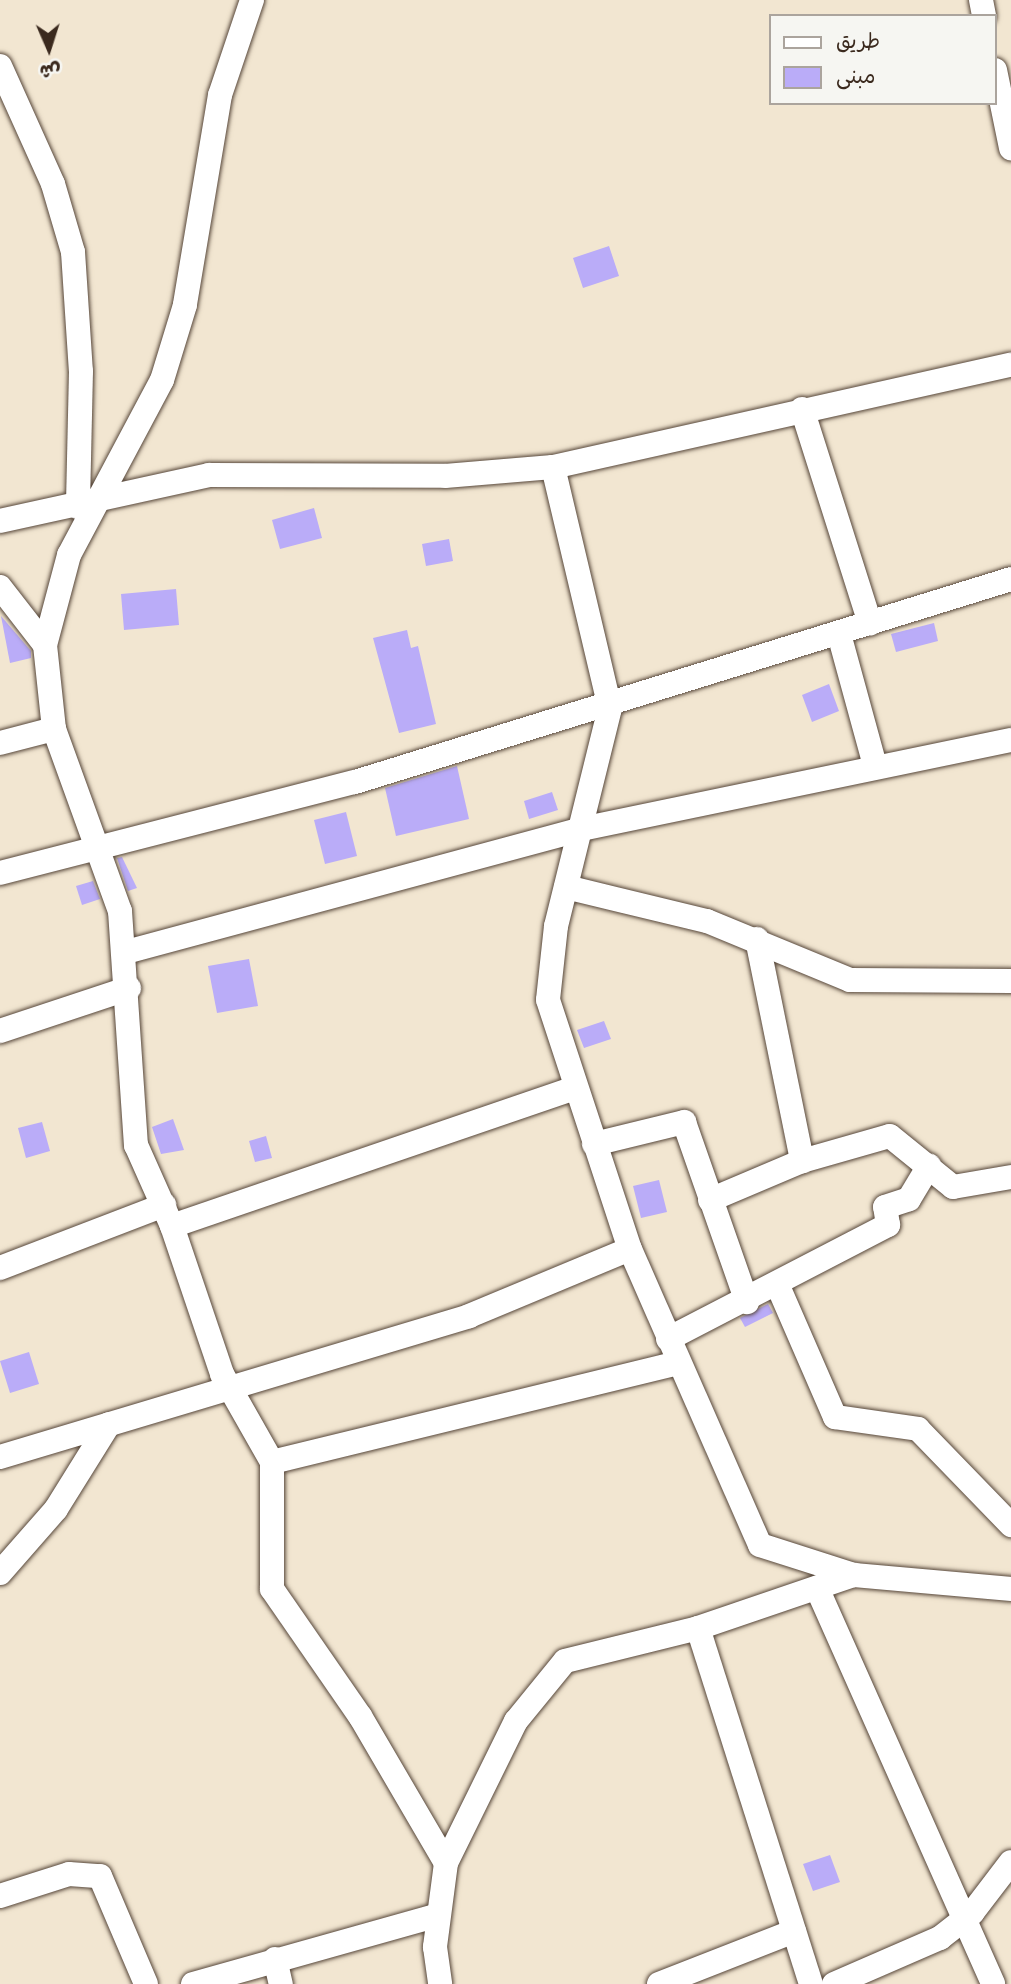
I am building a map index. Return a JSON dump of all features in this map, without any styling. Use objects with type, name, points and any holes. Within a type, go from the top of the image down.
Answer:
[{"type":"street","points":[[252,0],[220,95],[185,305],[162,380],[85,506],[56,590],[45,645],[54,729],[98,844],[126,952],[129,988],[130,1115],[136,1145],[168,1216],[227,1385],[272,1462],[272,1589],[360,1716],[446,1863]]},
{"type":"street","points":[[0,66],[53,184],[73,252],[81,358],[85,506]]},
{"type":"street","points":[[997,80],[1011,148]]},
{"type":"street","points":[[0,521],[85,506],[209,475],[444,476],[553,467],[802,408],[1011,365]]},
{"type":"street","points":[[802,408],[870,624]]},
{"type":"street","points":[[553,467],[610,708],[548,971],[548,1000],[574,1088],[630,1249],[760,1545],[854,1575],[1011,1589]]},
{"type":"street","points":[[0,873],[98,844],[355,782],[610,708],[1011,579]]},
{"type":"street","points":[[0,587],[45,645]]},
{"type":"street","points":[[839,634],[875,766]]},
{"type":"street","points":[[0,743],[54,729]]},
{"type":"street","points":[[126,952],[581,829],[875,766],[1011,740]]},
{"type":"street","points":[[566,887],[654,905],[757,939],[850,979],[1011,981]]},
{"type":"street","points":[[757,939],[802,1161]]},
{"type":"street","points":[[0,1031],[129,988]]},
{"type":"street","points":[[0,1268],[574,1088]]},
{"type":"street","points":[[594,1144],[684,1122],[747,1302]]},
{"type":"street","points":[[710,1200],[802,1161],[890,1136],[959,1188],[1011,1177]]},
{"type":"street","points":[[668,1339],[778,1286],[888,1224],[885,1207],[909,1199],[929,1166]]},
{"type":"street","points":[[0,1457],[227,1385],[469,1316],[630,1249]]},
{"type":"street","points":[[778,1286],[835,1417],[918,1429],[1011,1525]]},
{"type":"street","points":[[272,1462],[679,1363]]},
{"type":"street","points":[[0,1573],[56,1509],[109,1424]]},
{"type":"street","points":[[440,1984],[439,1915],[446,1863],[516,1721],[555,1669],[587,1654],[698,1628],[854,1575]]},
{"type":"street","points":[[817,1588],[908,1804],[967,1918],[993,1984]]},
{"type":"street","points":[[698,1628],[811,1984]]},
{"type":"street","points":[[834,1984],[940,1938],[967,1918],[1011,1862]]},
{"type":"street","points":[[0,1896],[77,1872],[100,1876],[146,1984]]},
{"type":"street","points":[[193,1984],[439,1915]]},
{"type":"street","points":[[659,1984],[794,1931]]},
{"type":"street","points":[[275,1959],[281,1984]]},
{"type":"building","points":[[609,246],[619,276],[583,288],[573,258]]},
{"type":"building","points":[[314,508],[322,538],[280,549],[272,520]]},
{"type":"building","points":[[449,539],[453,561],[426,566],[422,544]]},
{"type":"building","points":[[176,589],[179,625],[124,630],[121,594]]},
{"type":"building","points":[[1,616],[31,651],[31,658],[10,663]]},
{"type":"building","points":[[934,623],[938,641],[896,652],[891,634]]},
{"type":"building","points":[[407,630],[411,648],[418,646],[436,724],[399,733],[373,638]]},
{"type":"building","points":[[829,684],[839,711],[812,722],[802,695]]},
{"type":"building","points":[[457,766],[469,819],[396,836],[385,788]]},
{"type":"building","points":[[552,792],[558,810],[529,819],[524,801]]},
{"type":"building","points":[[346,812],[357,856],[325,864],[314,820]]},
{"type":"building","points":[[122,857],[137,888],[128,891],[117,858]]},
{"type":"building","points":[[93,881],[100,899],[82,905],[76,886]]},
{"type":"building","points":[[249,959],[258,1006],[217,1013],[208,966]]},
{"type":"building","points":[[604,1021],[611,1039],[584,1048],[577,1030]]},
{"type":"building","points":[[173,1119],[184,1150],[161,1154],[152,1127]]},
{"type":"building","points":[[42,1122],[50,1151],[26,1158],[18,1128]]},
{"type":"building","points":[[266,1136],[272,1158],[255,1162],[249,1141]]},
{"type":"building","points":[[659,1180],[667,1212],[641,1218],[633,1186]]},
{"type":"building","points":[[768,1304],[773,1313],[745,1327],[740,1318]]},
{"type":"building","points":[[29,1352],[39,1384],[10,1393],[0,1361]]},
{"type":"building","points":[[830,1855],[840,1882],[813,1891],[803,1864]]}]
